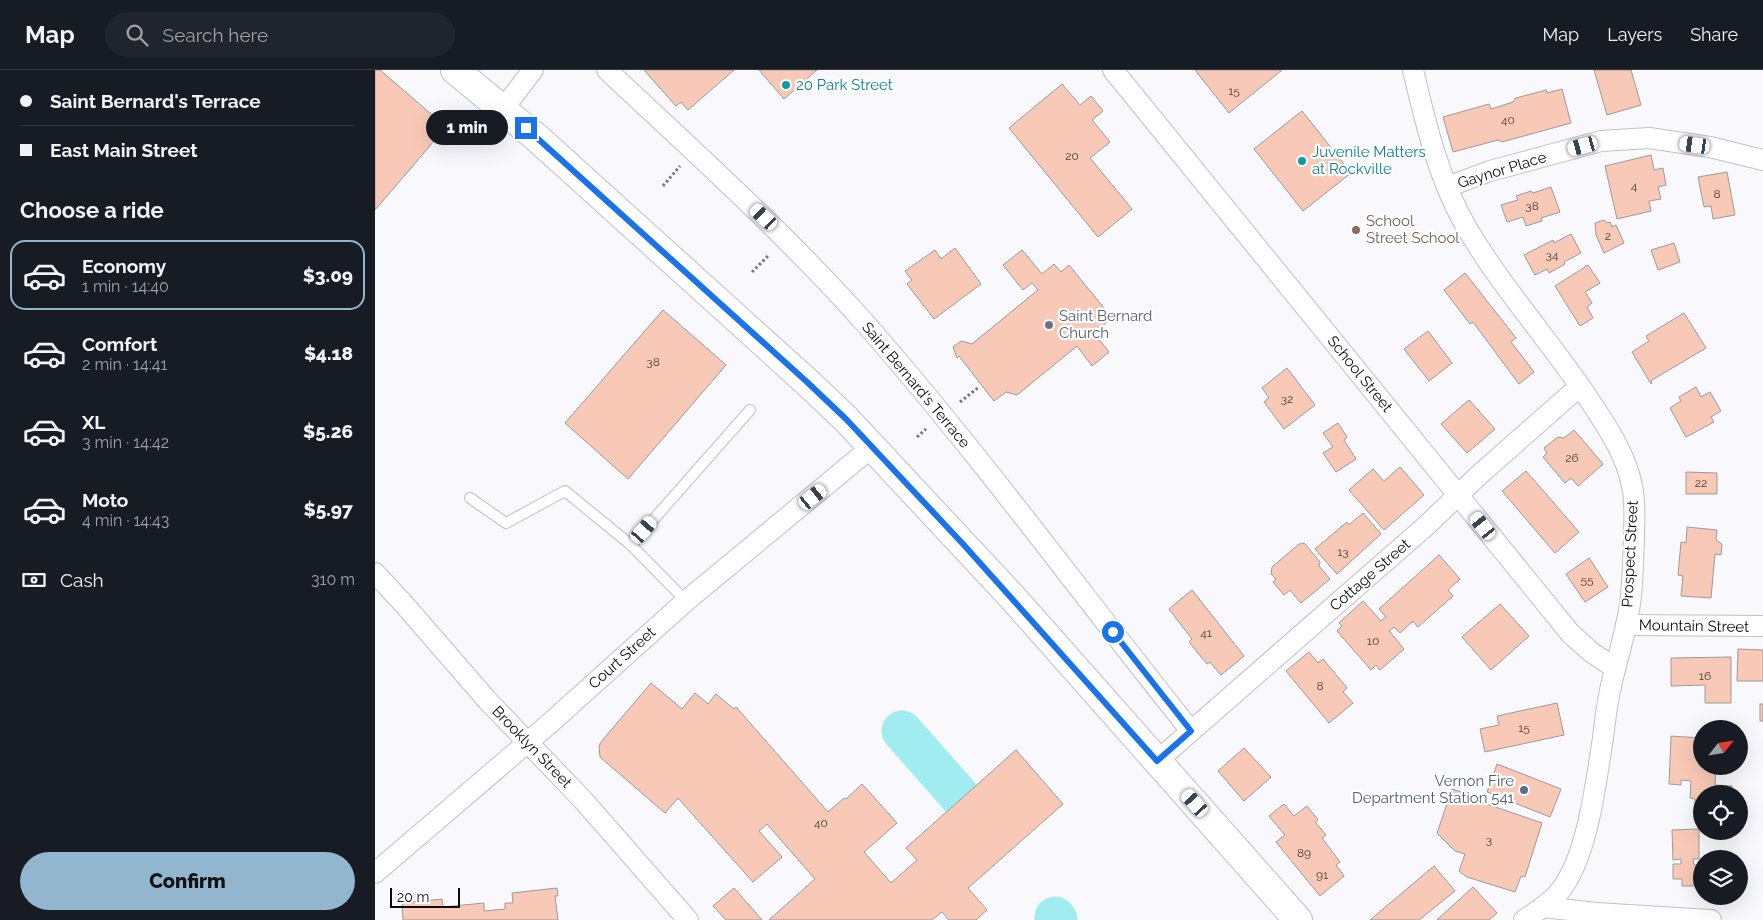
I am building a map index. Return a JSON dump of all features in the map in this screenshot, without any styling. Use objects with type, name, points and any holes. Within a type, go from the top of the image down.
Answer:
[{"type":"main road","points":[[455,70],[537,138],[807,382],[872,447],[1000,585],[1298,920]]},
{"type":"street","points":[[503,109],[533,70]]},
{"type":"street","name":"Saint Bernard's Terrace","points":[[607,70],[764,217],[863,320],[955,429],[1191,731]]},
{"type":"street","name":"School Street","points":[[1113,70],[1570,633],[1591,652],[1615,668]]},
{"type":"street","name":"Prospect Street","points":[[1413,70],[1433,149],[1459,213],[1481,251],[1580,386],[1613,438],[1628,470],[1633,488],[1633,564],[1630,603],[1610,689],[1594,790],[1579,853],[1566,883],[1559,892],[1531,916]]},
{"type":"street","name":"Gaynor Place","points":[[1447,187],[1491,171],[1601,141],[1649,138],[1710,147],[1763,160]]},
{"type":"street","name":"Cottage Street","points":[[1157,761],[1427,525],[1580,386]]},
{"type":"street","name":"Court Street","points":[[375,872],[527,742],[686,601],[872,447]]},
{"type":"street","name":"Brooklyn Street","points":[[375,573],[488,701],[583,800],[688,920]]},
{"type":"street","name":"Mountain Street","points":[[1626,625],[1763,626]]},
{"type":"street","points":[[1531,916],[1596,913],[1711,920]]},
{"type":"lane","points":[[631,545],[750,410]]},
{"type":"lane","points":[[470,498],[506,523],[565,491],[631,545],[686,601]]},
{"type":"path","points":[[663,186],[681,166]]},
{"type":"path","points":[[752,272],[769,255]]},
{"type":"path","points":[[959,403],[979,387]]},
{"type":"building","points":[[375,70],[380,70],[446,127],[375,210]]},
{"type":"building","points":[[644,70],[734,70],[688,110],[681,102],[676,106]]},
{"type":"building","name":"20 Park Street","points":[[759,70],[817,70],[784,99]]},
{"type":"building","points":[[1195,70],[1282,70],[1229,113]]},
{"type":"building","points":[[1594,70],[1631,70],[1641,105],[1607,115]]},
{"type":"building","points":[[1062,84],[1080,105],[1091,96],[1103,111],[1092,120],[1110,142],[1090,158],[1132,209],[1098,237],[1009,128]]},
{"type":"building","points":[[1562,89],[1571,123],[1502,142],[1498,140],[1453,152],[1443,117],[1489,104],[1491,109],[1513,102],[1516,98],[1546,90],[1547,93]]},
{"type":"building","name":"Juvenile Matters at Rockville","points":[[1302,111],[1351,173],[1303,211],[1254,149]]},
{"type":"building","points":[[1651,155],[1654,170],[1663,168],[1666,185],[1658,187],[1661,199],[1649,201],[1651,211],[1617,219],[1605,166]]},
{"type":"building","points":[[1727,172],[1735,215],[1713,219],[1711,206],[1704,207],[1698,177]]},
{"type":"building","points":[[1551,187],[1560,212],[1541,218],[1542,221],[1526,226],[1523,217],[1507,222],[1501,205],[1518,200],[1516,196]]},
{"type":"building","points":[[1604,220],[1607,223],[1610,222],[1612,227],[1616,225],[1624,243],[1604,253],[1596,235],[1595,223]]},
{"type":"building","points":[[1571,234],[1581,253],[1549,273],[1547,269],[1535,275],[1524,255],[1553,240],[1554,243]]},
{"type":"building","points":[[1674,243],[1680,262],[1658,270],[1651,250]]},
{"type":"building","points":[[955,248],[981,284],[934,319],[907,284],[912,280],[905,271],[935,250],[941,259]]},
{"type":"building","name":"Saint Bernard Church","points":[[1022,250],[1042,274],[1054,264],[1061,272],[1069,265],[1112,318],[1094,333],[1109,352],[1092,366],[1077,346],[1017,395],[1006,392],[994,401],[959,356],[957,358],[953,347],[961,341],[972,344],[1038,290],[1032,283],[1023,290],[1003,265]]},
{"type":"building","points":[[1588,265],[1600,283],[1585,292],[1592,303],[1587,307],[1593,318],[1580,326],[1555,286]]},
{"type":"building","points":[[1465,273],[1516,338],[1511,342],[1534,372],[1519,384],[1473,322],[1470,324],[1444,290]]},
{"type":"building","points":[[663,310],[726,365],[628,479],[565,423]]},
{"type":"building","points":[[1684,313],[1706,348],[1652,380],[1651,384],[1632,352],[1649,341],[1646,336]]},
{"type":"building","points":[[1428,331],[1452,363],[1429,381],[1404,349]]},
{"type":"building","points":[[1287,368],[1315,405],[1284,429],[1264,402],[1269,398],[1262,388]]},
{"type":"building","points":[[1696,387],[1701,397],[1710,392],[1721,411],[1711,417],[1714,422],[1686,437],[1670,408],[1681,401],[1679,397]]},
{"type":"building","points":[[1469,400],[1495,429],[1467,453],[1441,424]]},
{"type":"building","points":[[1338,423],[1347,437],[1344,440],[1356,459],[1336,472],[1323,453],[1333,447],[1323,433]]},
{"type":"building","points":[[1574,430],[1603,464],[1578,486],[1571,478],[1565,483],[1543,457],[1547,453],[1544,448],[1558,437],[1564,438]]},
{"type":"building","points":[[1400,467],[1424,495],[1384,530],[1349,490],[1373,469],[1384,481]]},
{"type":"building","points":[[1526,471],[1579,532],[1555,553],[1502,491]]},
{"type":"building","points":[[1686,472],[1717,473],[1717,494],[1686,494]]},
{"type":"building","points":[[1363,513],[1381,534],[1337,574],[1315,549],[1347,522],[1349,525]]},
{"type":"building","points":[[1687,527],[1717,530],[1716,540],[1722,544],[1721,555],[1715,554],[1711,598],[1681,596],[1683,576],[1678,575],[1681,542],[1686,543]]},
{"type":"building","points":[[1304,543],[1320,562],[1319,566],[1330,579],[1301,603],[1290,590],[1284,595],[1273,582],[1276,579],[1271,574],[1272,567],[1299,544]]},
{"type":"building","points":[[1439,555],[1460,579],[1448,590],[1453,596],[1418,627],[1413,621],[1400,633],[1394,627],[1389,631],[1404,649],[1380,670],[1376,665],[1371,670],[1337,631],[1342,626],[1339,623],[1363,601],[1381,621],[1386,617],[1379,609]]},
{"type":"building","points":[[1589,558],[1608,587],[1585,602],[1566,574]]},
{"type":"building","points":[[1192,590],[1244,656],[1221,675],[1210,662],[1207,664],[1189,642],[1192,639],[1169,609]]},
{"type":"building","points":[[1500,604],[1529,636],[1491,670],[1462,637]]},
{"type":"building","points":[[1738,649],[1763,650],[1763,681],[1737,681]]},
{"type":"building","points":[[1309,652],[1318,663],[1323,659],[1347,688],[1343,692],[1353,703],[1329,723],[1286,671]]},
{"type":"building","points":[[1731,657],[1731,703],[1705,703],[1705,685],[1671,686],[1671,658]]},
{"type":"building","points":[[651,683],[682,709],[695,693],[708,704],[716,694],[734,709],[736,707],[828,812],[862,784],[897,823],[864,852],[891,883],[917,860],[906,848],[1016,750],[1063,804],[968,888],[987,910],[976,920],[949,920],[942,912],[932,920],[769,920],[815,879],[767,824],[759,831],[782,857],[753,882],[678,798],[665,813],[600,757],[599,746],[601,742]]},
{"type":"building","points":[[1557,703],[1564,735],[1485,752],[1480,729],[1499,725],[1497,716]]},
{"type":"building","points":[[1760,704],[1763,704],[1763,721],[1760,721]]},
{"type":"building","points":[[1671,736],[1693,737],[1693,775],[1716,775],[1715,785],[1693,785],[1693,799],[1690,798],[1691,781],[1681,780],[1681,785],[1669,784]]},
{"type":"building","points":[[1244,748],[1271,777],[1244,801],[1218,771]]},
{"type":"building","name":"Vernon Fire Department Station 541","points":[[1497,764],[1561,789],[1550,817],[1487,792]]},
{"type":"building","points":[[1452,789],[1476,797],[1475,800],[1542,823],[1525,877],[1521,876],[1515,892],[1467,877],[1459,871],[1465,854],[1455,851],[1437,833]]},
{"type":"building","points":[[1284,804],[1294,816],[1307,806],[1318,820],[1315,822],[1326,835],[1322,838],[1340,862],[1336,865],[1344,876],[1320,896],[1276,842],[1285,835],[1269,816]]},
{"type":"building","points":[[1693,829],[1693,840],[1699,840],[1699,850],[1693,850],[1693,886],[1682,886],[1682,879],[1673,879],[1673,864],[1681,864],[1681,859],[1673,860],[1672,830]]},
{"type":"building","points":[[1434,866],[1455,891],[1419,920],[1370,920]]},
{"type":"building","points":[[1473,887],[1497,913],[1489,920],[1437,920]]},
{"type":"building","points":[[557,888],[558,896],[555,896],[558,920],[403,920],[402,903],[442,899],[443,907],[484,903],[484,911],[505,909],[505,903],[513,903],[512,893]]},
{"type":"building","points":[[734,888],[762,920],[726,920],[713,906]]},
{"type":"waterway","points":[[902,731],[962,799]]},
{"type":"place","name":"20 Park Street","points":[[786,85]]},
{"type":"place","name":"Juvenile Matters at Rockville","points":[[1302,161]]},
{"type":"place","name":"School Street School","points":[[1356,230]]},
{"type":"place","name":"Saint Bernard Church","points":[[1049,325]]},
{"type":"place","name":"Vernon Fire Department Station 541","points":[[1524,790]]},
{"type":"route","points":[[526,128],[846,419],[963,544],[1157,761],[1191,731],[1113,632]]}]
